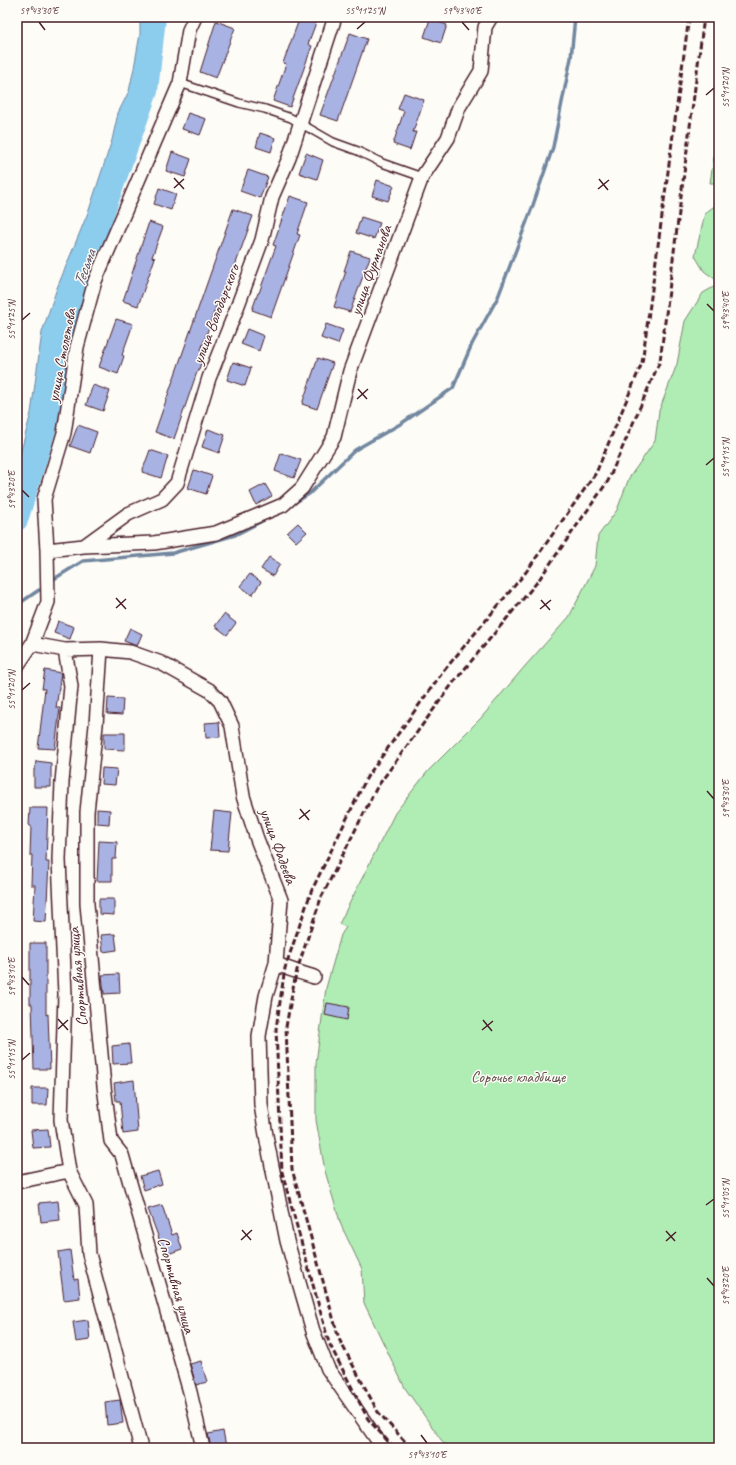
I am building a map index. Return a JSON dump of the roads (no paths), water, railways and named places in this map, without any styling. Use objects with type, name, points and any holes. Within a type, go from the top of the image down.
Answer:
[{"type":"street","name":"улица Столетова","points":[[32,644],[48,602],[48,550],[44,499],[64,433],[77,347],[95,281],[180,83],[189,30],[195,17]]},
{"type":"street","name":"улица Володарского","points":[[48,550],[84,546],[128,514],[162,499],[177,483],[209,378],[238,306],[262,240],[272,197],[289,158],[335,17]]},
{"type":"street","name":"улица Фурманова","points":[[84,546],[154,543],[216,533],[283,505],[302,488],[334,437],[350,371],[422,177],[448,138],[459,107],[481,71],[485,27],[492,17]]},
{"type":"street","points":[[17,666],[32,644],[65,650],[101,649]]},
{"type":"street","name":"Спортивная улица","points":[[101,649],[96,725],[87,812],[87,897],[104,1086],[111,1141],[122,1155],[190,1392],[204,1448]]},
{"type":"street","name":"улица Фадеева","points":[[101,649],[130,652],[161,663],[209,690],[220,701],[232,726],[243,796],[281,900],[276,963],[266,996],[259,1036],[261,1105],[287,1241],[313,1331],[328,1369],[383,1448]]},
{"type":"street","name":"Спортивная улица","points":[[65,650],[70,686],[62,782],[59,860],[65,994],[61,1120],[69,1171],[86,1205],[89,1254],[141,1448]]},
{"type":"street","points":[[276,963],[285,968],[297,970],[314,977]]},
{"type":"street","points":[[17,1182],[69,1171]]},
{"type":"lane","points":[[180,83],[239,103],[265,109],[291,118],[333,142],[358,151],[382,163],[422,177]]},
{"type":"water","points":[[140,17],[153,17],[150,66],[147,75],[149,81],[144,103],[132,140],[114,181],[80,271],[65,316],[43,440],[21,531],[17,536],[17,466],[31,413],[42,332],[57,288],[89,210],[112,140],[118,113],[129,91],[140,34]]},
{"type":"waterway","name":"Тесьма","points":[[17,520],[53,404],[67,314],[147,91],[155,17]]},
{"type":"waterway","points":[[294,503],[309,494],[355,450],[402,423],[453,388],[472,344],[498,297],[532,208],[553,147],[571,58],[575,17]]},
{"type":"waterway","points":[[54,579],[83,561],[173,553],[235,535],[264,520]]},
{"type":"waterway","points":[[17,605],[39,590]]},
{"type":"railway","points":[[394,1448],[368,1419],[329,1343],[282,1172],[276,1029],[285,968],[311,892],[367,777],[442,673],[526,572],[596,473],[642,363],[689,17]]},
{"type":"railway","points":[[411,1448],[378,1412],[339,1339],[292,1169],[286,1027],[293,988],[297,970],[321,898],[377,787],[453,683],[538,581],[608,481],[660,361],[704,17]]},
{"type":"park label","name":"Сорочье кладбище","points":[[518,1076]]}]
